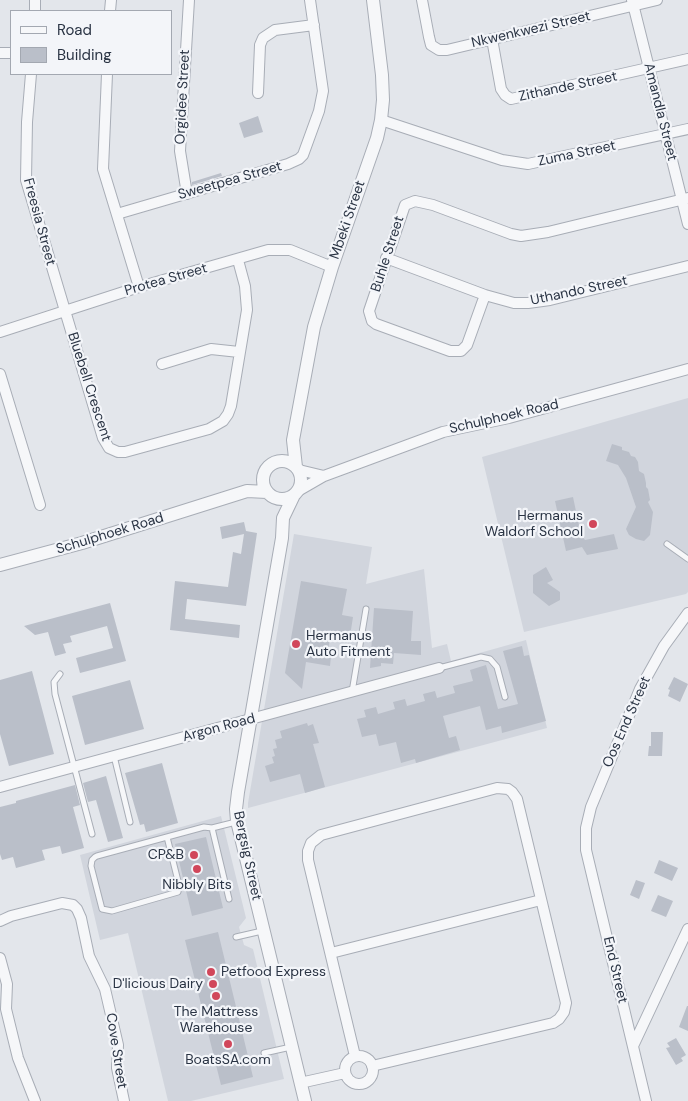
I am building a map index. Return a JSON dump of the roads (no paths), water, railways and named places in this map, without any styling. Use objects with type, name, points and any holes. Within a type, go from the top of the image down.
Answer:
[{"type":"street","name":"Orgidee Street","points":[[187,194],[180,151],[189,0]]},
{"type":"street","name":"Sweetpea Street","points":[[116,214],[295,162],[303,155],[323,99],[322,79],[310,0]]},
{"type":"street","name":"Mbeki Street","points":[[297,468],[293,440],[314,327],[332,267],[377,138],[381,120],[383,100],[382,75],[373,0]]},
{"type":"street","name":"Nkwenkwezi Street","points":[[422,0],[428,37],[435,48],[447,50],[633,3],[657,0]]},
{"type":"street","name":"Amandla Street","points":[[633,3],[666,134],[685,199],[688,224]]},
{"type":"street","points":[[258,94],[260,45],[263,38],[275,30],[314,25]]},
{"type":"street","name":"Zithande Street","points":[[492,39],[501,89],[511,99],[688,60]]},
{"type":"street","name":"Freesia Street","points":[[31,75],[26,180],[64,310]]},
{"type":"street","points":[[107,75],[103,169],[139,286]]},
{"type":"street","name":"Zuma Street","points":[[381,120],[502,160],[528,164],[688,129]]},
{"type":"street","name":"Buhle Street","points":[[486,295],[467,345],[461,350],[450,351],[372,321],[369,311],[405,205],[412,201],[433,205],[521,236],[548,232],[685,199]]},
{"type":"street","name":"Protea Street","points":[[0,332],[139,286],[238,260],[268,250],[290,250],[332,267]]},
{"type":"street","name":"Uthando Street","points":[[386,258],[486,295],[514,303],[550,300],[688,266]]},
{"type":"street","name":"Bluebell Crescent","points":[[64,310],[103,438],[109,448],[118,452],[125,452],[209,428],[223,421],[232,406],[247,310],[245,286],[238,260]]},
{"type":"street","points":[[162,364],[211,349],[227,349],[239,352]]},
{"type":"street","name":"Schulphoek Road","points":[[296,493],[324,476],[443,432],[509,418],[688,369]]},
{"type":"street","points":[[0,374],[40,505]]},
{"type":"street","name":"Mbeki Street","points":[[277,461],[293,440]]},
{"type":"street","points":[[283,518],[264,487],[263,476],[268,467],[277,461],[288,462],[297,468],[324,476]]},
{"type":"street","points":[[270,494],[283,499],[296,493],[301,480],[297,468]]},
{"type":"street","name":"Schulphoek Road","points":[[247,491],[263,476]]},
{"type":"street","name":"Schulphoek Road","points":[[0,565],[82,544],[247,491],[270,494]]},
{"type":"street","name":"Bergsig Street","points":[[296,493],[283,518],[282,538],[236,801],[237,821],[305,1101]]},
{"type":"street","name":"Oos End Street","points":[[585,840],[591,807],[640,689],[664,646],[688,613]]},
{"type":"street","name":"Argon Road","points":[[0,787],[439,668]]},
{"type":"street","points":[[355,1056],[308,855],[309,846],[321,835],[497,788],[508,789],[517,799],[566,1003],[564,1012],[559,1019],[552,1023],[372,1066]]},
{"type":"street","name":"End Street","points":[[585,840],[646,1101]]},
{"type":"street","points":[[330,953],[541,900]]},
{"type":"street","name":"Cove Street","points":[[0,921],[11,916],[62,903],[73,905],[77,908],[89,956],[105,989],[118,1045],[118,1068],[124,1101]]},
{"type":"street","points":[[633,1046],[688,929]]},
{"type":"street","points":[[0,958],[7,984],[6,1009],[22,1072],[35,1101]]},
{"type":"street","points":[[355,1056],[366,1058],[372,1066],[371,1077],[362,1084],[351,1082],[345,1073],[346,1064],[355,1056]]},
{"type":"street","points":[[300,1083],[345,1073]]},
{"type":"lane","points":[[667,544],[688,559]]},
{"type":"lane","points":[[352,692],[366,608]]},
{"type":"lane","points":[[439,668],[482,657],[490,659],[496,664],[505,697]]},
{"type":"lane","points":[[60,674],[54,682],[55,694],[92,834]]},
{"type":"lane","points":[[114,756],[130,822]]},
{"type":"lane","points":[[168,837],[179,885],[178,892],[112,911],[102,909],[91,866],[93,858],[168,837],[204,827],[212,828],[237,821]]},
{"type":"lane","points":[[212,828],[229,899]]},
{"type":"lane","points":[[236,937],[264,930]]},
{"type":"lane","points":[[264,1053],[291,1046]]},
{"type":"place","name":"Hermanus Waldorf School","points":[[593,524]]},
{"type":"place","name":"Hermanus Auto Fitment","points":[[296,644]]},
{"type":"place","name":"CP&B","points":[[194,855]]},
{"type":"place","name":"Nibbly Bits","points":[[197,869]]},
{"type":"place","name":"Petfood Express","points":[[211,972]]},
{"type":"place","name":"D'licious Dairy","points":[[213,984]]},
{"type":"place","name":"The Mattress Warehouse","points":[[216,996]]},
{"type":"place","name":"BoatsSA.com","points":[[228,1044]]}]
